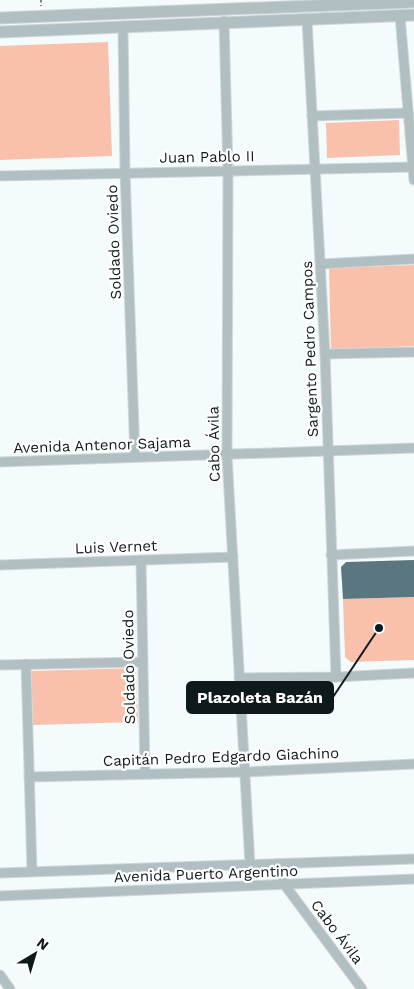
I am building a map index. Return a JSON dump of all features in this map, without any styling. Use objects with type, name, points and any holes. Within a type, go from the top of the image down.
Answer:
[{"type":"street","points":[[0,18],[414,2]]},
{"type":"street","points":[[0,32],[224,21],[307,20],[414,15]]},
{"type":"street","points":[[400,16],[414,180]]},
{"type":"street","name":"Sargento Pedro Campos","points":[[307,20],[325,354],[336,678]]},
{"type":"street","name":"Cabo Ávila","points":[[224,21],[228,171],[227,456],[250,865]]},
{"type":"street","name":"Soldado Oviedo","points":[[123,26],[125,172],[135,457]]},
{"type":"street","points":[[312,116],[408,113]]},
{"type":"street","name":"Juan Pablo II","points":[[0,176],[413,167]]},
{"type":"street","points":[[321,264],[414,259]]},
{"type":"street","points":[[325,354],[414,352]]},
{"type":"street","name":"Avenida Antenor Sajama","points":[[0,462],[227,456],[414,448]]},
{"type":"street","points":[[331,555],[414,551]]},
{"type":"street","name":"Luis Vernet","points":[[0,565],[233,557]]},
{"type":"street","name":"Soldado Oviedo","points":[[141,560],[145,773]]},
{"type":"street","points":[[0,665],[142,662]]},
{"type":"street","points":[[26,664],[32,871]]},
{"type":"street","points":[[239,678],[336,678],[414,673]]},
{"type":"street","name":"Capitán Pedro Edgardo Giachino","points":[[29,777],[246,772],[414,764]]},
{"type":"street","name":"Avenida Puerto Argentino","points":[[0,874],[32,871],[414,859]]},
{"type":"street","name":"Cabo Ávila","points":[[276,864],[286,885],[362,989]]},
{"type":"street","name":"Avenida Puerto Argentino","points":[[0,896],[414,879]]},
{"type":"street","points":[[0,974],[10,989]]},
{"type":"shaded area","points":[[108,42],[112,156],[0,160],[0,46]]},
{"type":"shaded area","points":[[399,120],[400,155],[327,158],[326,123]]},
{"type":"shaded area","points":[[414,265],[414,346],[331,350],[329,268]]},
{"type":"shaded area","points":[[414,597],[414,660],[351,662],[345,657],[343,599]]},
{"type":"shaded area","points":[[136,668],[138,722],[33,725],[31,671]]},
{"type":"building","points":[[414,560],[414,597],[343,599],[341,567],[346,562]]},
{"type":"place","name":"Plazoleta Bazán","points":[[379,628]]}]
